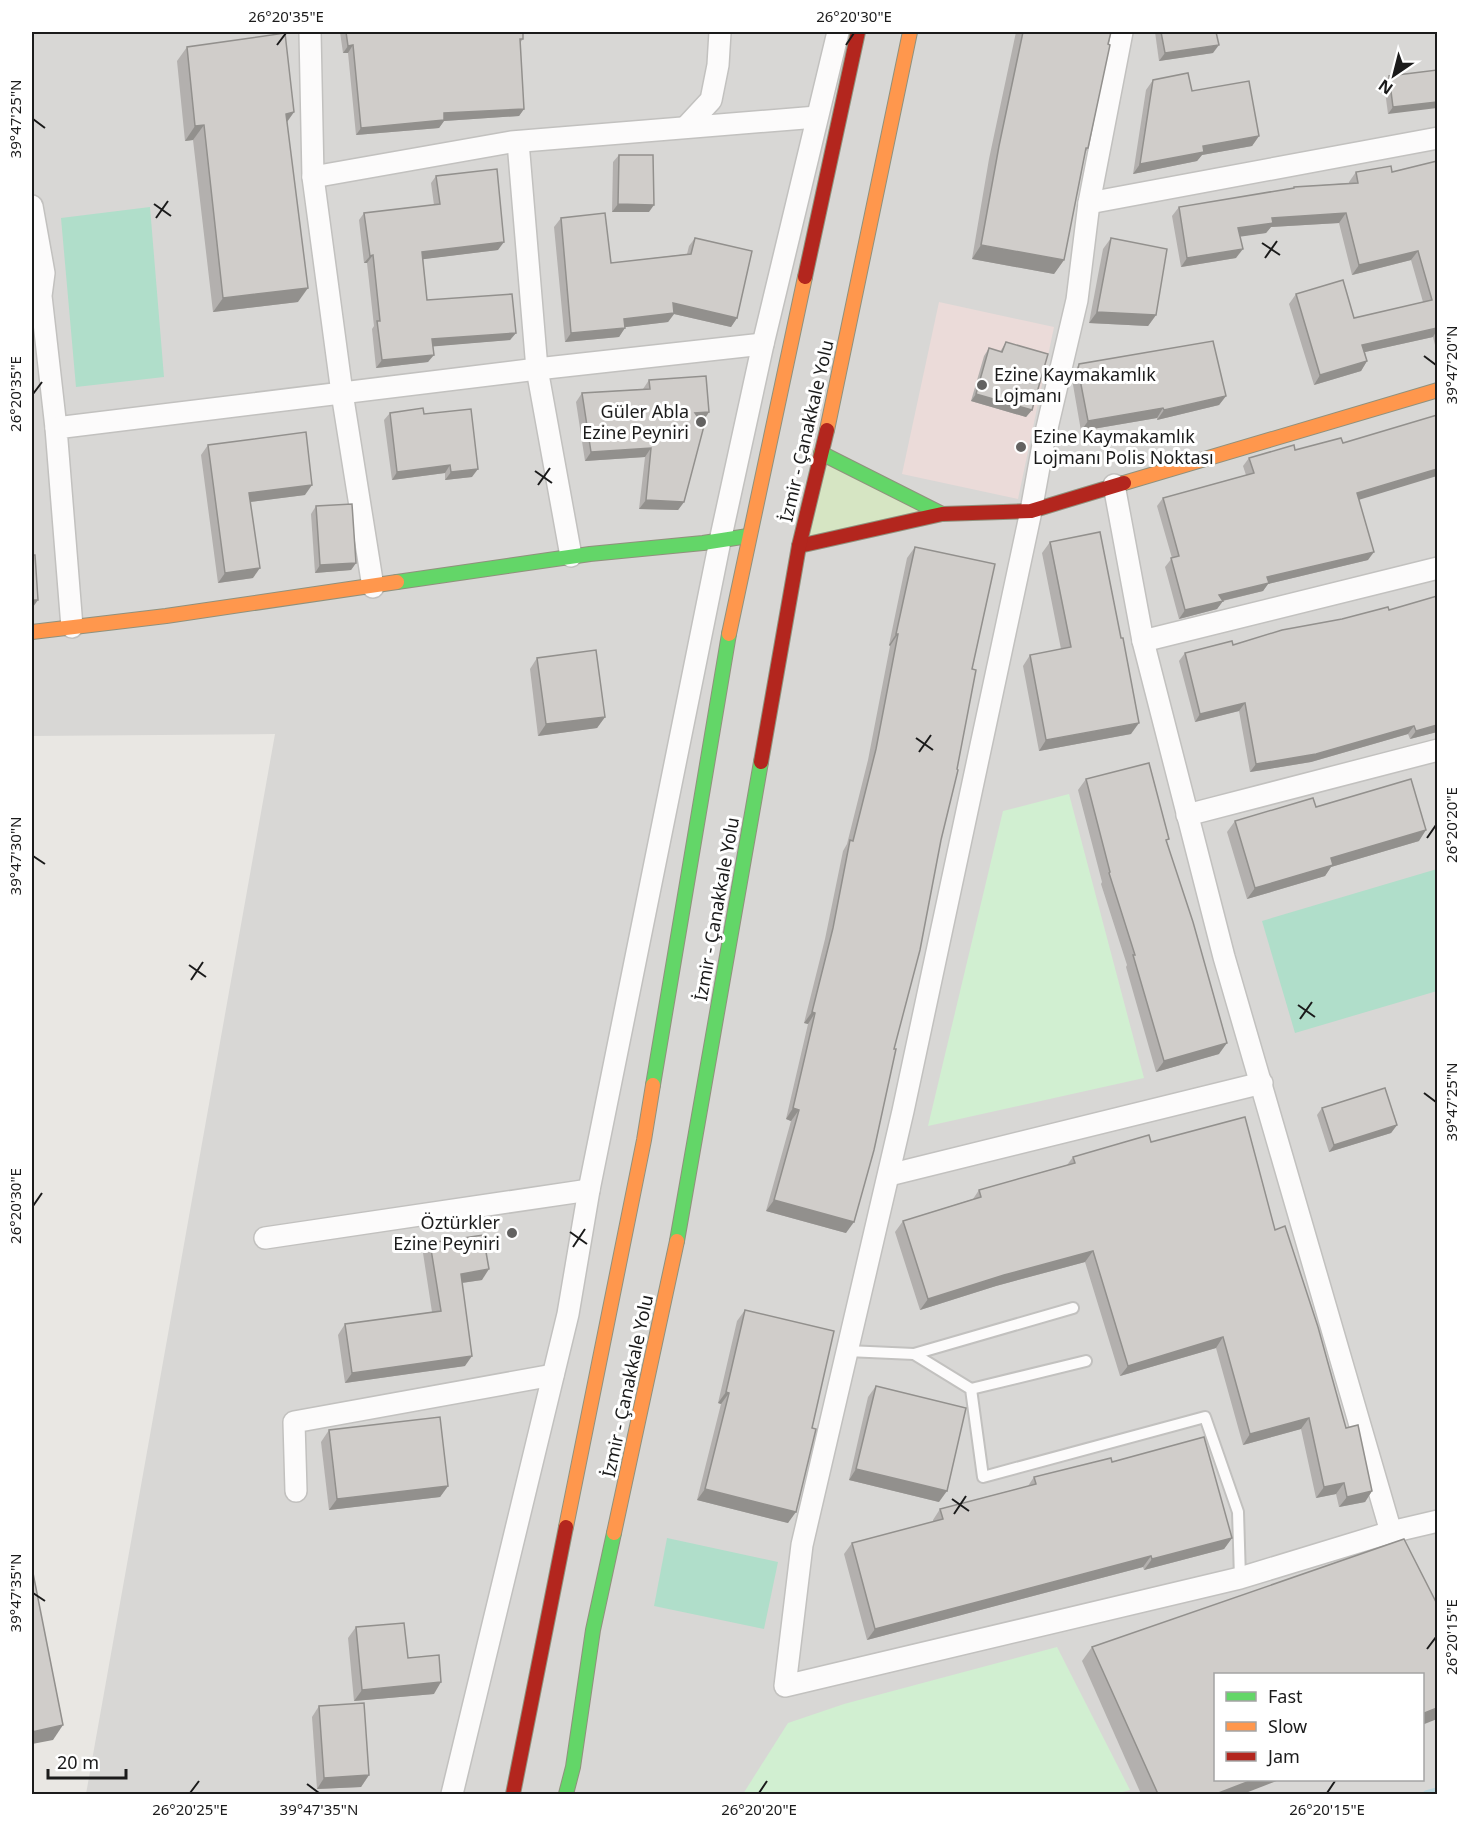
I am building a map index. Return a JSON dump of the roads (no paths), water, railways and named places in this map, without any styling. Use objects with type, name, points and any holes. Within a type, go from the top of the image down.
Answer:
[{"type":"main road","name":"İzmir - Çanakkale Yolu","points":[[507,1792],[642,1152],[734,606],[858,32]]},
{"type":"main road","name":"İzmir - Çanakkale Yolu","points":[[566,1794],[573,1767],[593,1630],[670,1279],[799,546],[835,396],[910,32]]},
{"type":"main road","points":[[799,546],[942,514],[1031,511],[1437,390]]},
{"type":"main road","points":[[821,453],[942,514]]},
{"type":"main road","points":[[32,632],[373,587],[571,556],[720,541],[748,536]]},
{"type":"street","points":[[310,32],[313,177],[342,393],[373,587]]},
{"type":"street","points":[[686,128],[711,100],[720,32]]},
{"type":"street","points":[[453,1794],[568,1314],[589,1190],[720,541],[763,344],[838,32]]},
{"type":"street","points":[[1122,32],[1089,203],[1077,300],[1042,445],[1031,511],[889,1175],[802,1545],[785,1686],[1240,1578],[1391,1532],[1435,1526]]},
{"type":"street","points":[[313,177],[518,141],[817,117]]},
{"type":"street","points":[[1089,203],[1437,138]]},
{"type":"street","points":[[518,141],[537,369],[571,556]]},
{"type":"street","points":[[32,206],[44,273],[41,297],[56,428],[72,627]]},
{"type":"street","points":[[56,428],[537,369],[763,344]]},
{"type":"street","points":[[1114,485],[1143,641],[1224,957],[1391,1532]]},
{"type":"street","points":[[1143,641],[1437,568]]},
{"type":"street","points":[[1187,814],[1437,750]]},
{"type":"street","points":[[889,1175],[1262,1083]]},
{"type":"street","points":[[265,1238],[589,1190]]},
{"type":"street","points":[[296,1491],[294,1422],[553,1375]]},
{"type":"lane","points":[[847,1351],[915,1354],[1072,1308]]},
{"type":"lane","points":[[915,1354],[971,1389],[1086,1361]]},
{"type":"lane","points":[[971,1389],[983,1477],[1205,1417],[1238,1512],[1240,1578]]},
{"type":"waterway","points":[[1427,1794],[1438,1791]]},
{"type":"place","name":"Ezine Kaymakamlık Lojmanı","points":[[982,385]]},
{"type":"place","name":"Güler Abla Ezine Peyniri","points":[[701,422]]},
{"type":"place","name":"Ezine Kaymakamlık Lojmanı Polis Noktası","points":[[1021,447]]},
{"type":"place","name":"Öztürkler Ezine Peyniri","points":[[512,1233]]}]
